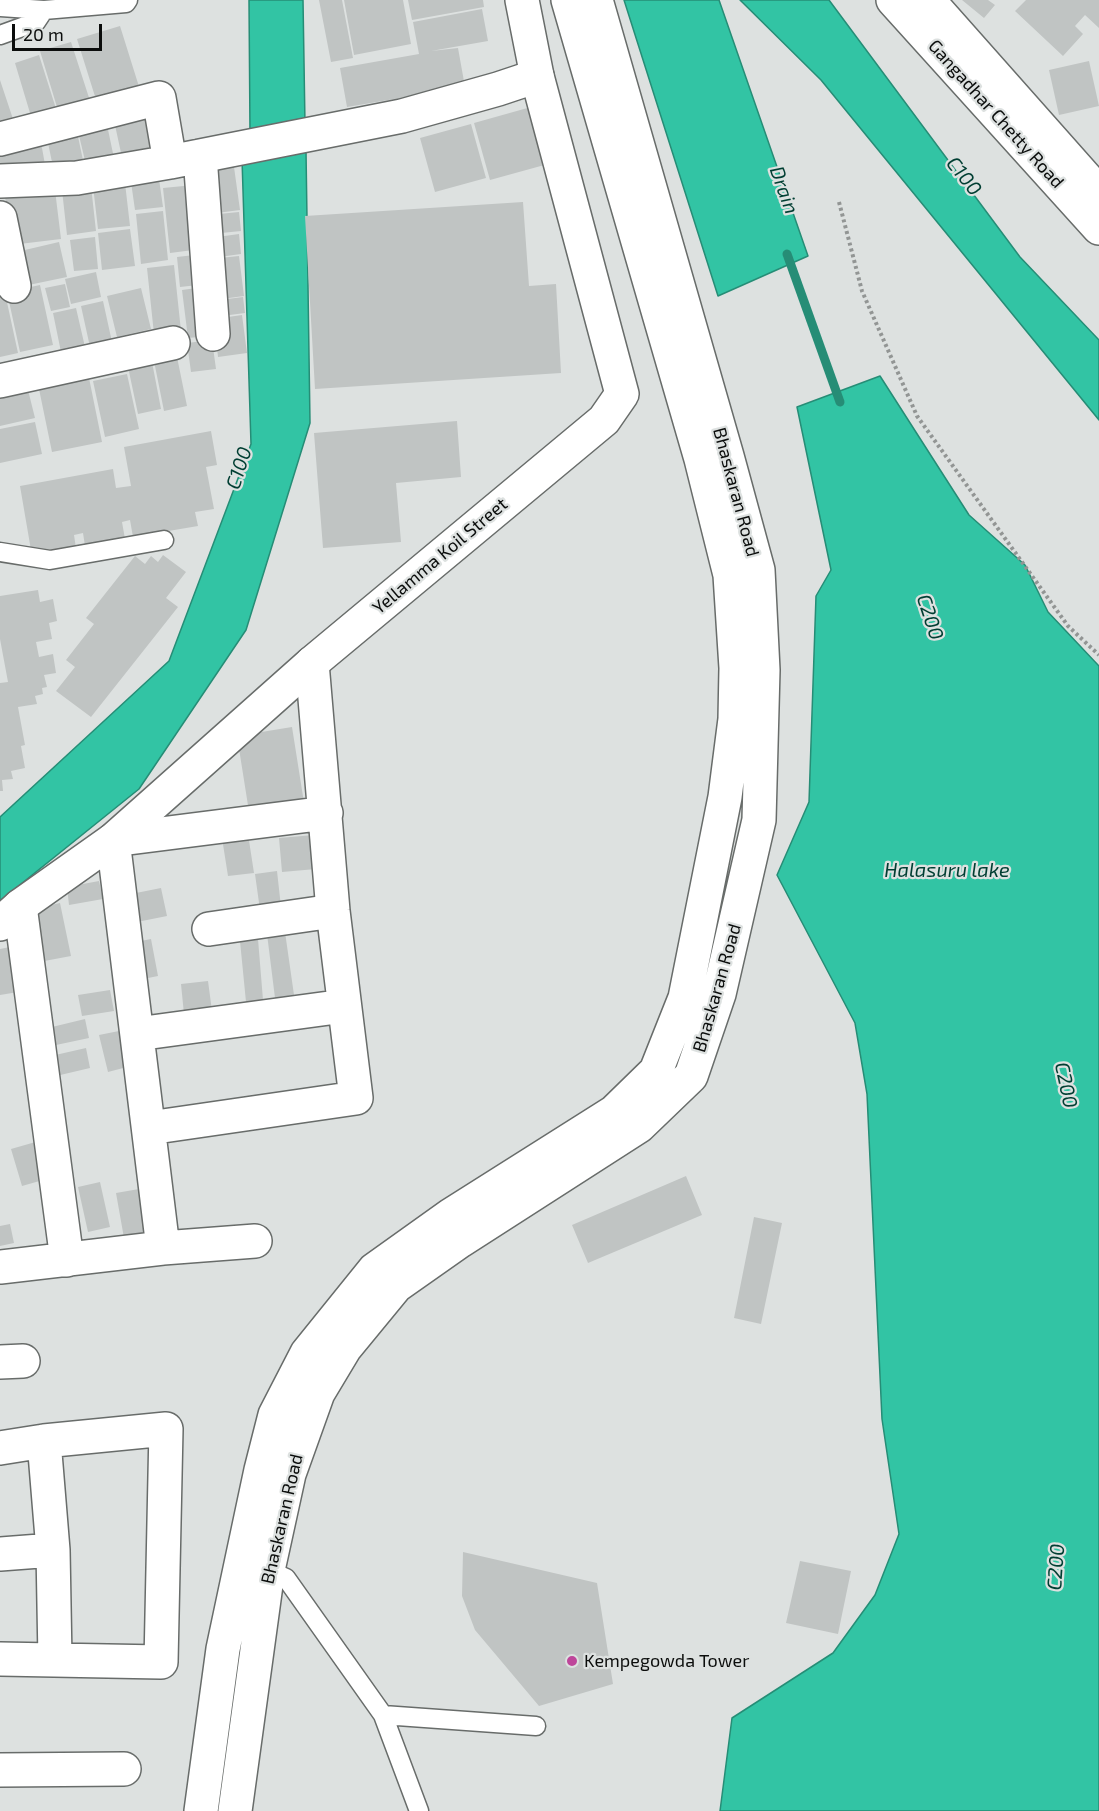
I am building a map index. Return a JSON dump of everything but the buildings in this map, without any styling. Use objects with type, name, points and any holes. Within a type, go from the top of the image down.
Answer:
[{"type":"street","name":"Yellamma Koil Street","points":[[10,915],[113,840],[312,663],[604,420],[622,394],[537,76],[522,0]]},
{"type":"street","name":"Bhaskaran Road","points":[[235,1811],[268,1570],[288,1474],[318,1393],[345,1348],[396,1286],[460,1241],[639,1126],[691,1076],[735,720],[736,668],[730,574],[701,459],[568,0]]},
{"type":"street","name":"Bhaskaran Road","points":[[201,1811],[223,1649],[261,1470],[275,1414],[307,1353],[374,1270],[451,1215],[614,1112],[656,1071],[701,999],[759,820],[763,670],[758,570],[596,0]]},
{"type":"street","name":"Gangadhar Chetty Road","points":[[893,0],[1099,228]]},
{"type":"street","name":"Gangadhar Chetty Road","points":[[928,0],[1099,193]]},
{"type":"street","points":[[0,181],[77,178],[185,159],[402,116],[537,76]]},
{"type":"street","points":[[0,139],[159,98],[185,159],[213,334]]},
{"type":"street","points":[[0,218],[14,286]]},
{"type":"street","points":[[0,381],[173,343]]},
{"type":"street","points":[[149,1128],[356,1098],[333,911],[312,663]]},
{"type":"street","points":[[163,1248],[113,840],[326,813]]},
{"type":"street","points":[[209,929],[333,911]]},
{"type":"street","points":[[10,915],[67,1260]]},
{"type":"street","points":[[137,1034],[344,1006]]},
{"type":"street","points":[[0,1267],[163,1248],[255,1241]]},
{"type":"street","points":[[0,1448],[44,1441],[166,1430],[161,1662],[0,1659]]},
{"type":"street","points":[[44,1441],[53,1550],[55,1660]]},
{"type":"street","points":[[0,1554],[53,1550]]},
{"type":"street","points":[[0,1770],[124,1768]]},
{"type":"lane","points":[[0,35],[40,16],[126,3],[128,0]]},
{"type":"lane","points":[[0,7],[40,16]]},
{"type":"lane","points":[[0,552],[50,560],[164,540]]},
{"type":"lane","points":[[268,1570],[286,1578],[383,1715],[419,1811]]},
{"type":"lane","points":[[383,1715],[536,1726]]},
{"type":"path","points":[[838,202],[862,291],[917,416],[1068,626],[1099,655]]},
{"type":"water","points":[[249,0],[303,0],[305,124],[250,133]]},
{"type":"water","points":[[624,0],[719,0],[808,256],[718,296]]},
{"type":"water","points":[[740,0],[829,0],[1020,257],[1099,340],[1099,420],[821,80]]},
{"type":"water","points":[[306,151],[310,423],[246,630],[139,789],[0,901],[0,817],[169,661],[251,444],[242,159]]},
{"type":"water","name":"Halasuru lake","points":[[880,376],[969,515],[1025,565],[1048,612],[1099,666],[1099,1811],[720,1811],[732,1718],[833,1653],[875,1595],[899,1534],[882,1419],[867,1094],[855,1023],[777,875],[809,802],[816,596],[831,570],[797,407]]},
{"type":"waterway","name":"Drain","points":[[787,254],[840,402]]},
{"type":"place","name":"Kempegowda Tower","points":[[572,1661]]},
{"type":"water label","name":"C100","points":[[964,176]]},
{"type":"water label","name":"C100","points":[[239,468]]},
{"type":"water label","name":"C200","points":[[930,617]]},
{"type":"water label","name":"C200","points":[[1066,1085]]},
{"type":"water label","name":"C200","points":[[1056,1567]]}]
